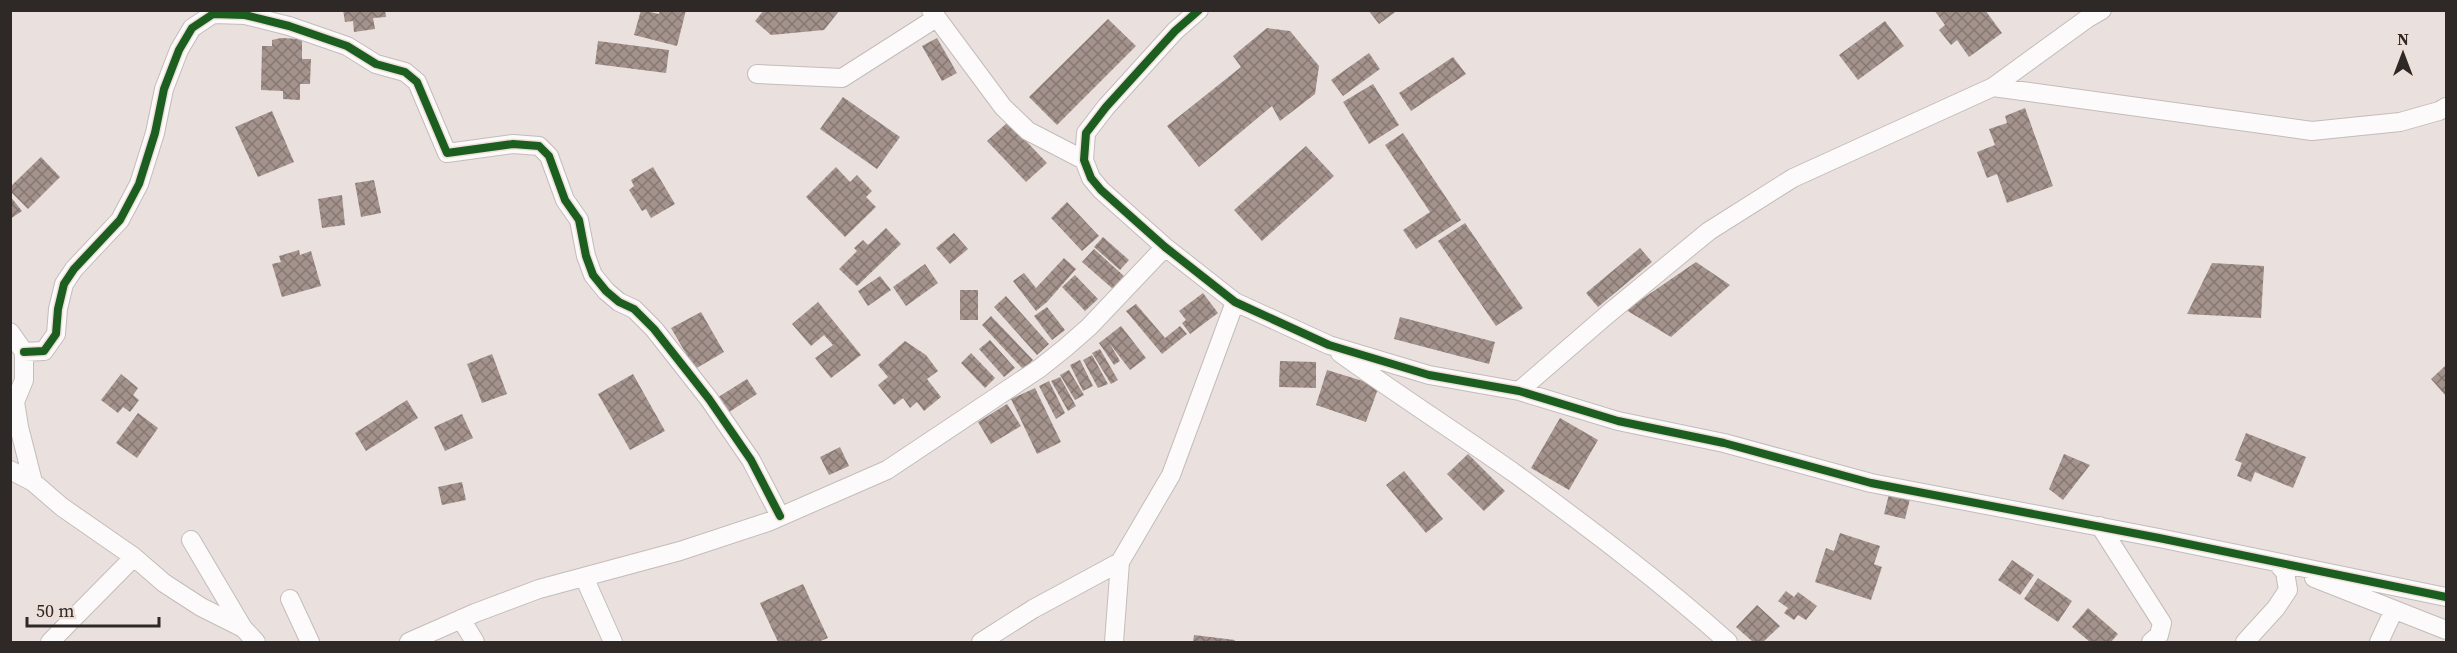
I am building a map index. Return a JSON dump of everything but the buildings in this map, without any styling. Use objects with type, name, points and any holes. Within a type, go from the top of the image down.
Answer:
[{"type":"street","points":[[1199,10],[1175,31],[1106,107],[1086,133],[1084,160],[1091,178],[1101,190],[1165,247],[1236,302],[1329,345],[1429,375],[1519,391],[1617,421],[1724,443],[1871,483],[2100,526],[2446,597]]},
{"type":"street","points":[[1519,391],[1709,231],[1793,178],[1993,87],[2102,10]]},
{"type":"street","points":[[24,352],[44,351],[56,334],[58,309],[64,284],[74,269],[120,220],[139,184],[155,133],[164,89],[179,50],[192,28],[213,14],[245,15],[321,35],[347,46],[376,64],[405,72],[417,82],[447,153],[513,144],[539,146],[549,156],[566,200],[579,220],[586,256],[594,275],[606,291],[619,302],[634,309],[654,329],[709,399],[751,460],[780,516]]},
{"type":"street","points":[[757,74],[842,78],[934,14],[1003,107],[1028,131],[1084,160]]},
{"type":"street","points":[[1993,87],[2312,132],[2400,122],[2446,107]]},
{"type":"street","points":[[409,642],[539,589],[680,551],[780,516],[887,470],[1040,368],[1089,327],[1165,247]]},
{"type":"street","points":[[1114,642],[1120,562],[1171,475],[1236,302]]},
{"type":"street","points":[[10,332],[24,352],[24,380],[15,402],[33,482]]},
{"type":"street","points":[[1329,345],[1413,406],[1516,475],[1680,599],[1728,642]]},
{"type":"street","points":[[10,470],[33,482],[62,507],[134,557],[164,583],[201,607],[243,628]]},
{"type":"street","points":[[2100,526],[2162,623],[2159,635],[2151,642]]},
{"type":"street","points":[[191,540],[243,628],[256,642]]},
{"type":"street","points":[[50,642],[134,557]]},
{"type":"street","points":[[981,642],[1033,609],[1120,562]]},
{"type":"street","points":[[2245,642],[2276,608],[2288,590],[2285,572],[2276,562]]},
{"type":"street","points":[[2298,566],[2314,578],[2446,630]]},
{"type":"street","points":[[584,577],[613,642]]},
{"type":"street","points":[[290,598],[310,642]]},
{"type":"street","points":[[2379,642],[2394,610]]},
{"type":"street","points":[[461,619],[475,642]]},
{"type":"cycle path","points":[[1199,10],[1175,31],[1106,107],[1086,133],[1084,160],[1091,178],[1101,190],[1165,247],[1235,302],[1329,345],[1429,375],[1519,391],[1618,421],[1724,443],[1871,483],[2159,538],[2446,597]]},
{"type":"cycle path","points":[[24,352],[44,351],[56,334],[58,309],[64,284],[74,269],[120,220],[139,184],[155,133],[164,89],[179,50],[192,28],[213,14],[245,15],[289,26],[347,46],[376,64],[405,72],[417,82],[447,153],[513,144],[539,146],[549,156],[565,200],[579,220],[586,256],[593,275],[606,291],[619,302],[634,309],[654,329],[709,399],[751,460],[780,516]]}]
